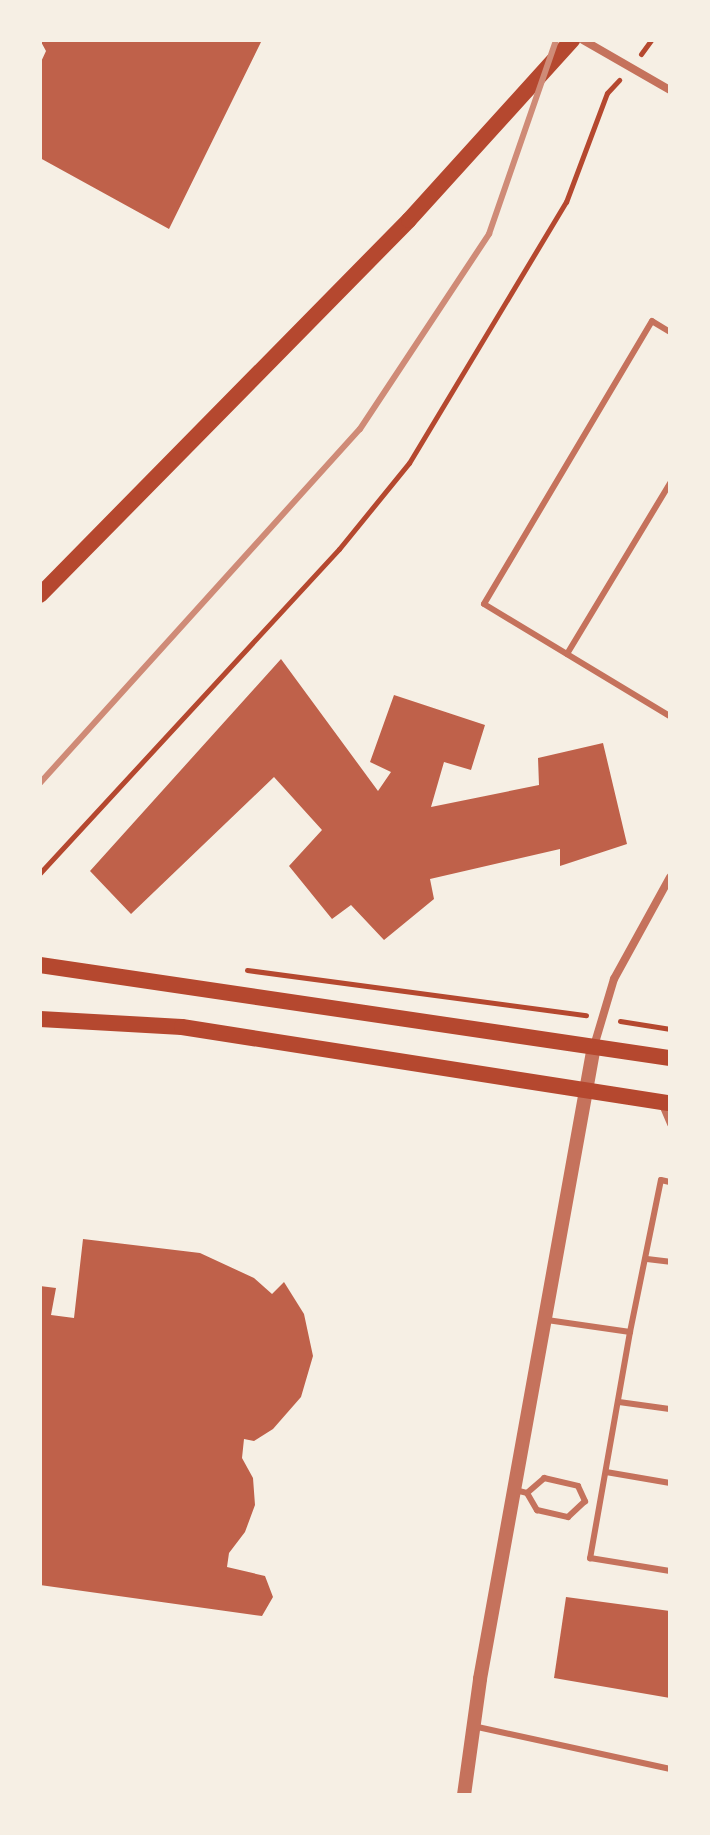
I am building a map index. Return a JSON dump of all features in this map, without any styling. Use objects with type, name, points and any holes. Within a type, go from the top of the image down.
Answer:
[{"type":"main road","points":[[40,595],[121,509],[409,220],[572,40]]},
{"type":"main road","points":[[40,965],[670,1058]]},
{"type":"main road","points":[[40,1019],[182,1027],[665,1102]]},
{"type":"street","points":[[583,40],[670,90]]},
{"type":"street","points":[[464,1795],[473,1726],[520,1491],[543,1320],[599,1018],[630,946],[670,877]]},
{"type":"lane","points":[[670,332],[652,321],[484,604],[670,716]]},
{"type":"lane","points":[[567,654],[670,483]]},
{"type":"lane","points":[[665,1102],[670,1124]]},
{"type":"lane","points":[[670,1182],[661,1180],[630,1332],[590,1558],[670,1571]]},
{"type":"lane","points":[[647,1259],[670,1262]]},
{"type":"lane","points":[[543,1320],[630,1332]]},
{"type":"lane","points":[[619,1402],[670,1409]]},
{"type":"lane","points":[[606,1472],[670,1483]]},
{"type":"lane","points":[[585,1501],[578,1486],[544,1478],[520,1491],[537,1510],[568,1517],[585,1501],[601,1502]]},
{"type":"lane","points":[[473,1726],[670,1769]]},
{"type":"path","points":[[40,873],[339,549],[409,463],[566,202],[607,93],[630,67]]},
{"type":"path","points":[[239,969],[548,1006],[670,1029]]},
{"type":"building","points":[[40,40],[262,40],[169,229],[40,158],[40,64],[46,51]]},
{"type":"building","points":[[281,659],[378,791],[391,772],[370,762],[394,695],[485,725],[471,770],[444,762],[431,807],[539,785],[538,758],[603,743],[627,844],[560,866],[560,849],[430,879],[434,899],[384,940],[351,905],[332,919],[289,866],[322,830],[274,777],[131,914],[90,871]]},
{"type":"building","points":[[83,1239],[200,1253],[254,1278],[272,1294],[284,1282],[304,1314],[313,1356],[301,1397],[273,1429],[254,1441],[244,1439],[242,1458],[253,1478],[255,1505],[245,1532],[229,1553],[227,1567],[265,1576],[273,1597],[262,1616],[40,1585],[40,1286],[56,1288],[51,1315],[74,1318]]},
{"type":"building","points":[[566,1597],[670,1611],[670,1698],[554,1678]]},
{"type":"railway","points":[[40,783],[360,429],[489,234],[556,40]]}]
